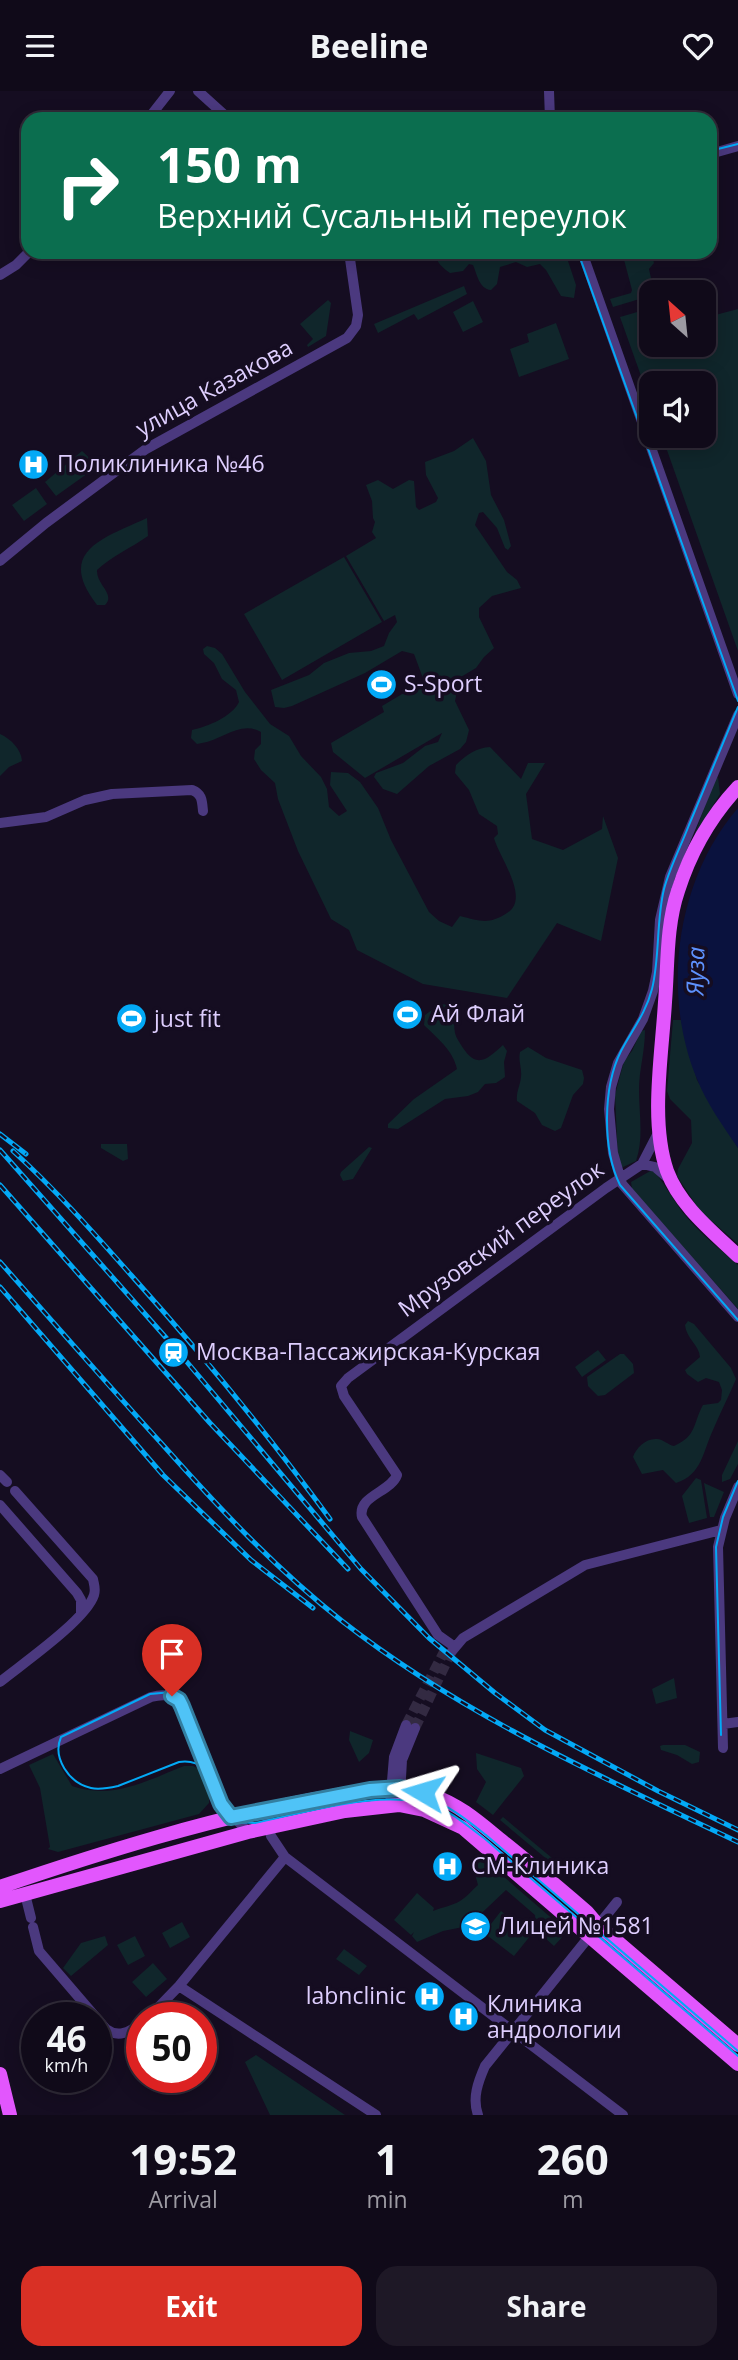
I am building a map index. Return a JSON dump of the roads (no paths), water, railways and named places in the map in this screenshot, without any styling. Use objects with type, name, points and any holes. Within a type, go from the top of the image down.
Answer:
[{"type":"main road","points":[[738,787],[719,810],[695,848],[675,903],[669,944],[659,1131],[664,1160],[673,1184],[698,1217],[738,1256]]},
{"type":"main road","points":[[0,1887],[75,1861],[265,1809],[394,1786],[433,1795],[469,1814],[577,1903],[594,1930],[738,2064]]},
{"type":"main road","points":[[0,1901],[269,1827],[345,1811],[395,1805],[424,1810],[463,1828],[738,2045]]},
{"type":"main road","points":[[0,2074],[10,2115]]},
{"type":"street","points":[[154,112],[170,91]]},
{"type":"street","points":[[198,91],[221,112]]},
{"type":"street","points":[[549,91],[550,112]]},
{"type":"street","points":[[717,151],[738,146]]},
{"type":"street","points":[[0,275],[22,259]]},
{"type":"street","name":"улица Казакова","points":[[0,561],[53,517],[153,445],[347,338],[356,325],[358,315],[350,259]]},
{"type":"street","points":[[584,259],[738,694]]},
{"type":"street","points":[[738,715],[670,877],[660,920],[657,972],[653,991],[643,1019],[624,1051],[614,1075],[609,1109],[613,1153],[619,1178],[629,1193],[738,1317]]},
{"type":"street","points":[[0,823],[46,817],[85,800],[112,794],[192,790],[199,793],[204,811]]},
{"type":"street","points":[[659,1131],[654,1146],[642,1164],[660,1170],[673,1184]]},
{"type":"street","name":"Мрузовский переулок","points":[[642,1164],[619,1178],[372,1360],[341,1386],[344,1396],[397,1475],[393,1482],[363,1504],[360,1510],[438,1635],[450,1647],[585,1565],[721,1530]]},
{"type":"street","points":[[0,1682],[81,1614],[94,1598],[95,1589],[93,1579],[7,1483]]},
{"type":"street","points":[[723,1748],[718,1571],[721,1530],[738,1487]]},
{"type":"street","points":[[0,1505],[77,1593],[81,1600],[81,1614]]},
{"type":"street","points":[[0,1769],[151,1697],[162,1694],[172,1696],[179,1700],[221,1804],[248,1832]]},
{"type":"street","points":[[723,1724],[738,1723]]},
{"type":"street","points":[[395,1805],[394,1786],[410,1726]]},
{"type":"street","points":[[265,1809],[276,1846],[285,1857],[623,2115]]},
{"type":"street","points":[[164,2002],[285,1857]]},
{"type":"street","points":[[25,1894],[39,1951],[106,2029],[116,2035],[126,2032]]},
{"type":"street","points":[[478,2115],[478,2081],[485,2066],[617,1902]]},
{"type":"street","points":[[179,1986],[376,2115]]},
{"type":"water","name":"Яуза","points":[[738,808],[738,1148],[710,1106],[697,1079],[686,1046],[678,974],[688,902],[700,868],[717,837]]},
{"type":"tunnel","points":[[406,1725],[446,1648]]},
{"type":"tunnel","points":[[415,1728],[452,1651]]},
{"type":"tram line","points":[[717,149],[738,144]]},
{"type":"tram line","points":[[580,259],[738,701]]},
{"type":"tram line","points":[[738,707],[666,881],[652,989],[615,1066],[607,1118],[610,1154],[620,1185],[738,1320]]},
{"type":"tram line","points":[[721,1735],[716,1547],[723,1517],[738,1481]]},
{"type":"tram line","points":[[738,2051],[486,1835],[458,1813],[442,1805],[426,1798],[387,1795],[341,1800],[254,1818],[237,1816],[225,1804],[185,1702],[172,1692],[150,1694],[61,1737],[59,1753],[64,1769],[76,1781],[91,1788],[118,1786],[179,1762],[193,1762],[208,1776],[221,1808],[228,1817],[238,1822],[255,1823],[373,1800],[420,1802],[440,1808],[484,1838],[738,2056]]},
{"type":"railway","points":[[0,1134],[26,1154]]},
{"type":"railway","points":[[0,1150],[176,1349],[361,1569],[429,1638],[545,1730],[658,1791],[738,1830]]},
{"type":"railway","points":[[13,1151],[74,1211],[183,1334],[258,1425],[330,1519]]},
{"type":"railway","points":[[0,1185],[210,1423],[348,1569]]},
{"type":"railway","points":[[0,1262],[226,1514],[271,1559],[342,1621],[388,1655],[484,1715],[585,1768],[738,1842]]},
{"type":"railway","points":[[0,1287],[163,1475],[251,1560],[313,1608]]},
{"type":"place","name":"Поликлиника №46","points":[[34,464]]},
{"type":"place","name":"S-Sport","points":[[381,684]]},
{"type":"place","name":"Ай Флай","points":[[408,1014]]},
{"type":"place","name":"just fit","points":[[131,1019]]},
{"type":"place","name":"Москва-Пассажирская-Курская","points":[[173,1352]]},
{"type":"place","name":"СМ-Клиника","points":[[448,1866]]},
{"type":"place","name":"Лицей №1581","points":[[476,1926]]},
{"type":"place","name":"labnclinic","points":[[429,1996]]},
{"type":"place","name":"Клиника андрологии","points":[[464,2017]]}]
